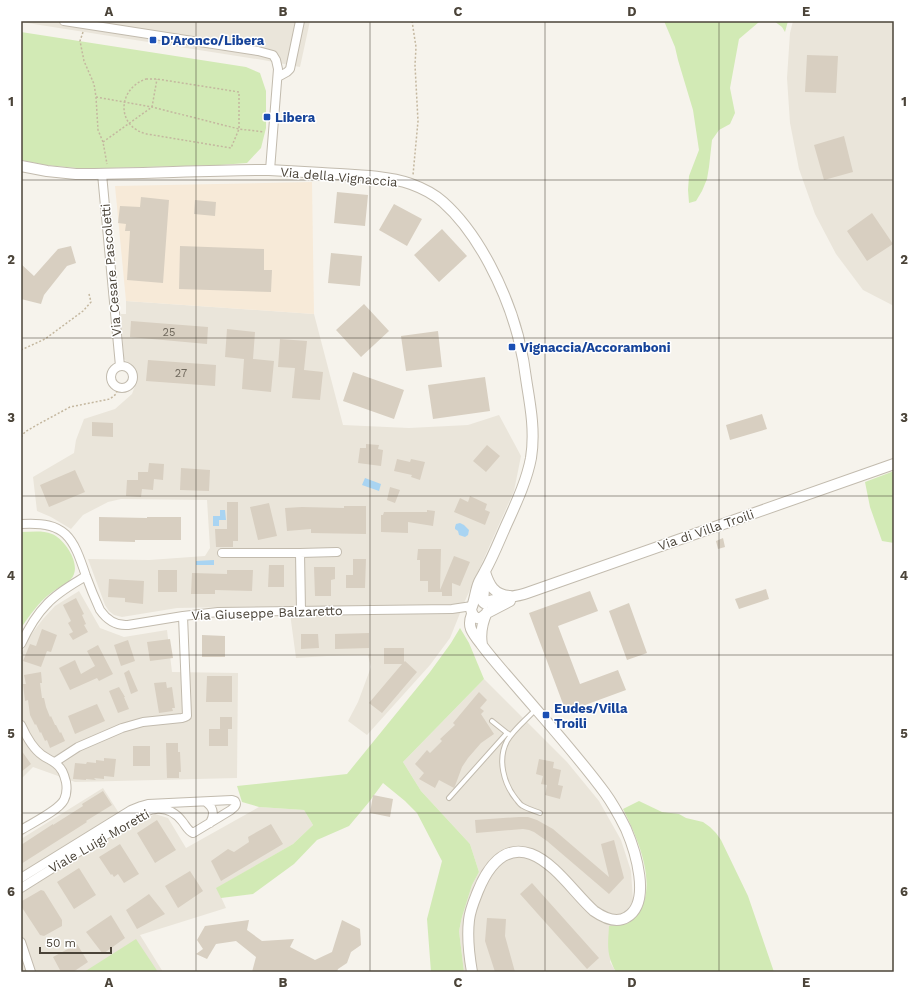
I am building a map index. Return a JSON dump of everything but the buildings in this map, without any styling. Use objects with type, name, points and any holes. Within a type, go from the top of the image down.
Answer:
[{"type":"street","points":[[64,21],[258,51],[275,57],[278,77],[270,170]]},
{"type":"street","points":[[278,77],[290,69],[300,21]]},
{"type":"street","name":"Via della Vignaccia","points":[[21,166],[76,174],[270,170],[362,176],[394,180],[411,184],[429,192],[443,202],[460,219],[478,244],[501,288],[514,322],[522,351],[533,428],[533,447],[526,478],[519,498],[485,572],[479,609],[482,645],[536,709]]},
{"type":"street","name":"Via Cesare Pascoletti","points":[[102,174],[120,366]]},
{"type":"street","points":[[120,366],[130,370],[132,373],[132,380],[129,386],[118,388],[112,384],[111,373],[120,366]]},
{"type":"street","name":"Via di Villa Troili","points":[[479,609],[894,464]]},
{"type":"street","name":"Via Giuseppe Balzaretto","points":[[21,524],[44,524],[57,528],[65,533],[79,554],[100,610],[106,618],[120,625],[183,616],[227,612],[479,609]]},
{"type":"street","points":[[222,553],[337,552]]},
{"type":"street","points":[[300,553],[301,611]]},
{"type":"street","points":[[485,572],[491,586],[498,593],[518,596]]},
{"type":"street","points":[[21,644],[33,621],[47,603],[86,576]]},
{"type":"street","points":[[55,762],[78,747],[122,728],[143,722],[182,718],[187,716],[183,616]]},
{"type":"street","points":[[472,972],[468,935],[472,906],[487,871],[505,855],[522,852],[542,860],[602,917],[620,920],[624,919],[636,908],[639,900],[640,889],[638,869],[628,836],[619,816],[593,776],[536,709]]},
{"type":"street","points":[[21,725],[33,747],[43,756],[55,762],[62,770],[66,781],[66,793],[64,800],[50,812],[21,830]]},
{"type":"street","name":"Viale Luigi Moretti","points":[[21,878],[131,810],[141,806],[148,804],[234,800],[236,803],[236,806],[231,810],[193,833],[188,830],[182,820],[172,812],[156,809],[146,811],[21,888]]},
{"type":"street","points":[[206,802],[211,807],[213,812],[213,817],[210,823]]},
{"type":"street","points":[[182,803],[180,811],[182,820]]},
{"type":"street","points":[[21,942],[31,972]]},
{"type":"lane","points":[[450,798],[508,734],[536,709]]},
{"type":"lane","points":[[492,721],[508,734]]},
{"type":"lane","points":[[508,734],[503,754],[502,768],[506,782],[522,806],[540,813]]},
{"type":"path","points":[[411,184],[418,121],[416,47],[412,21]]},
{"type":"path","points":[[85,24],[80,41],[84,61],[94,84],[98,130],[103,142],[108,168],[102,174]]},
{"type":"path","points":[[146,79],[157,79],[239,92],[239,129],[231,148],[142,133],[129,123],[125,115],[124,102],[132,88],[136,84],[146,79]]},
{"type":"path","points":[[103,142],[152,107],[157,79]]},
{"type":"path","points":[[96,97],[152,107],[239,129],[273,132]]},
{"type":"path","points":[[21,350],[45,339],[83,311],[91,302],[89,294]]},
{"type":"path","points":[[21,437],[25,432],[34,426],[70,406],[110,399],[116,394],[118,388]]},
{"type":"shaded area","points":[[21,21],[310,21],[300,67]]},
{"type":"shaded area","points":[[793,21],[894,21],[894,306],[863,290],[836,254],[815,214],[799,169],[790,123],[787,78],[790,33]]},
{"type":"shaded area","points":[[312,182],[314,314],[126,301],[115,186]]},
{"type":"shaded area","points":[[126,301],[314,314],[343,425],[409,428],[468,425],[499,415],[521,456],[514,491],[450,638],[430,665],[367,735],[348,721],[358,702],[371,667],[368,655],[296,658],[289,606],[177,608],[122,617],[114,615],[109,611],[105,605],[88,559],[149,560],[205,556],[210,548],[207,500],[121,499],[108,502],[83,515],[71,529],[51,517],[37,511],[33,477],[74,453],[76,440],[84,419],[115,409],[132,394],[136,376],[132,367],[124,359],[121,314],[126,314]]},
{"type":"shaded area","points":[[79,591],[100,628],[124,637],[167,630],[172,672],[238,673],[237,778],[75,782],[33,767],[21,779],[21,656],[30,636],[43,619],[55,606]]},
{"type":"shaded area","points":[[484,679],[567,762],[599,801],[621,840],[631,871],[633,900],[620,924],[610,962],[616,972],[464,972],[459,931],[472,885],[479,872],[470,844],[421,791],[403,762]]},
{"type":"shaded area","points":[[103,788],[129,829],[155,814],[168,818],[186,848],[259,807],[304,810],[313,825],[293,844],[217,888],[226,908],[140,935],[163,972],[21,972],[21,839]]},
{"type":"green space","points":[[664,21],[763,21],[759,22],[739,39],[730,88],[735,113],[730,124],[719,130],[712,140],[707,179],[696,201],[689,203],[689,176],[699,150],[693,110],[675,47]]},
{"type":"green space","points":[[774,21],[788,21],[785,32],[782,27]]},
{"type":"green space","points":[[21,32],[246,67],[260,73],[266,91],[266,128],[261,148],[247,163],[220,165],[77,168],[45,165],[21,160]]},
{"type":"green space","points":[[894,471],[894,543],[882,541],[870,507],[865,482]]},
{"type":"green space","points":[[21,532],[44,532],[57,537],[67,547],[74,560],[75,567],[74,574],[71,579],[42,601],[21,628]]},
{"type":"green space","points":[[460,628],[469,643],[484,679],[403,762],[421,791],[470,844],[479,872],[472,885],[459,931],[464,972],[431,972],[427,919],[442,861],[417,813],[383,783],[349,826],[317,840],[294,864],[253,894],[221,898],[216,888],[293,844],[313,825],[304,810],[259,807],[242,802],[237,786],[347,774],[430,672]]},
{"type":"green space","points":[[639,801],[662,812],[679,814],[686,818],[703,822],[716,833],[721,840],[748,896],[774,972],[616,972],[609,955],[609,926],[628,923],[634,918],[639,912],[644,900],[646,888],[646,874],[639,846],[623,809]]},
{"type":"green space","points":[[136,939],[158,972],[84,972]]},
{"type":"water","points":[[365,478],[381,484],[379,491],[362,485]]},
{"type":"water","points":[[220,510],[225,510],[226,520],[219,520],[219,526],[213,526],[213,516],[220,516]]},
{"type":"water","points":[[460,523],[469,530],[468,535],[465,537],[459,535],[458,531],[455,529],[456,524]]},
{"type":"water","points":[[214,560],[214,565],[196,565],[196,561]]},
{"type":"place","name":"D'Aronco/Libera","points":[[153,40]]},
{"type":"place","name":"Libera","points":[[267,117]]},
{"type":"place","name":"Vignaccia/Accoramboni","points":[[512,347]]},
{"type":"place","name":"Eudes/Villa Troili","points":[[546,715]]}]
